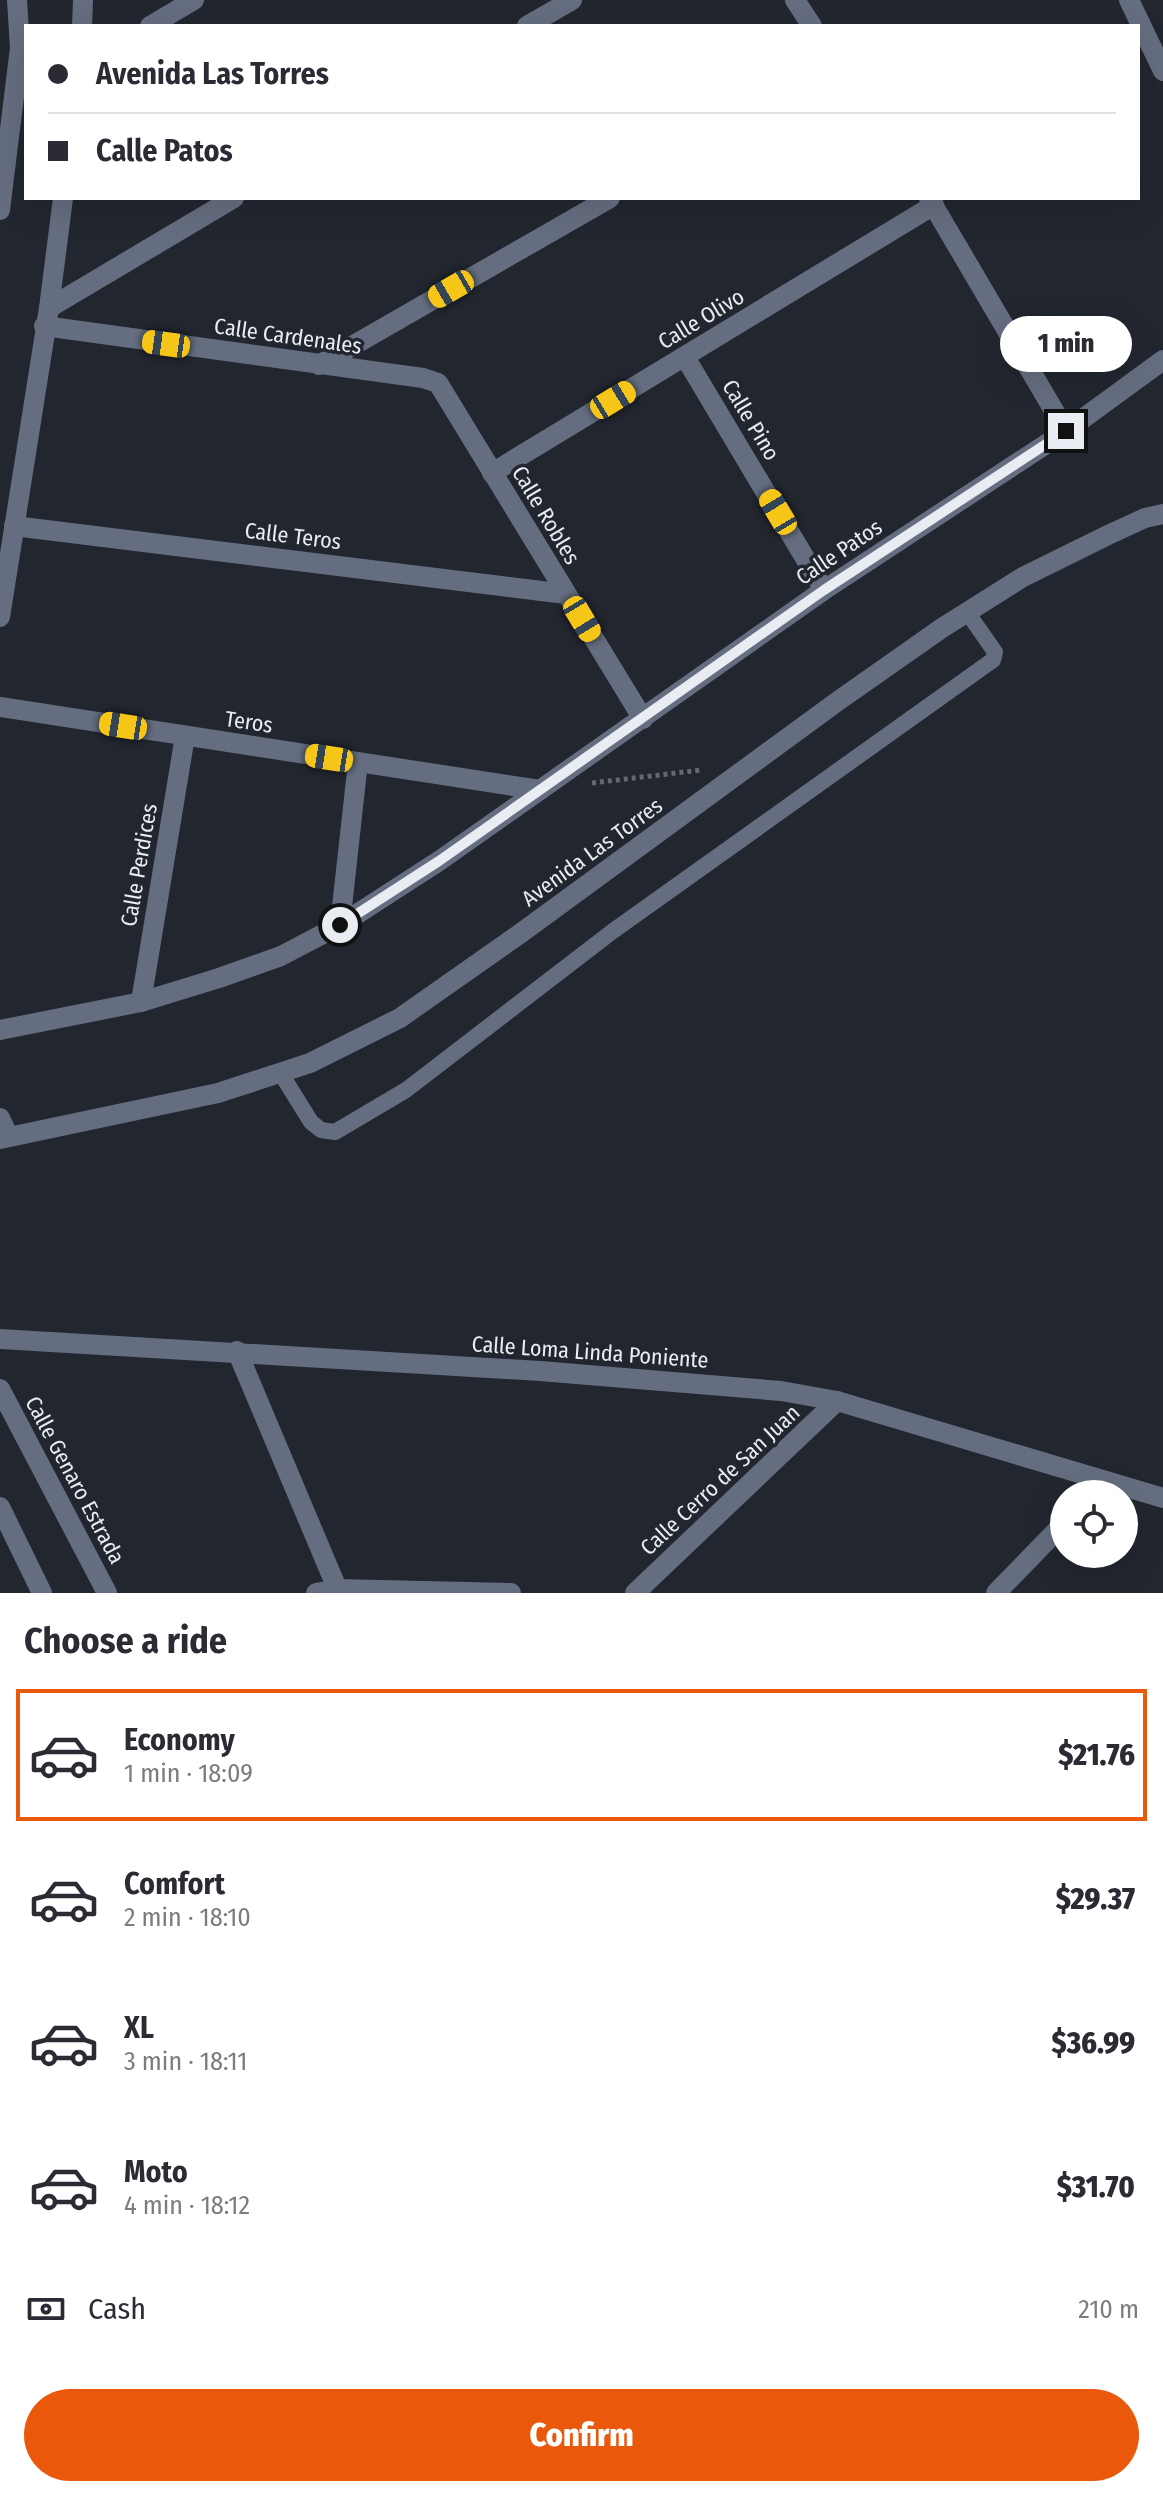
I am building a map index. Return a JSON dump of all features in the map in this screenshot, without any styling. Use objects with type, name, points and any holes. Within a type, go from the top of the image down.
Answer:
[{"type":"street","points":[[0,210],[20,48],[17,0]]},
{"type":"street","points":[[82,24],[83,0]]},
{"type":"street","points":[[153,24],[194,0]]},
{"type":"street","points":[[530,24],[572,0]]},
{"type":"street","points":[[795,0],[811,24]]},
{"type":"street","points":[[1129,0],[1163,71]]},
{"type":"street","points":[[0,617],[63,200]]},
{"type":"street","points":[[47,317],[231,200]]},
{"type":"street","points":[[319,365],[607,200]]},
{"type":"street","points":[[931,201],[1066,431]]},
{"type":"street","name":"Calle Olivo","points":[[492,473],[685,357],[931,201]]},
{"type":"street","name":"Calle Cardenales","points":[[47,317],[319,365],[431,380]]},
{"type":"street","name":"Calle Pino","points":[[685,357],[824,590]]},
{"type":"street","name":"Calle Patos","points":[[643,719],[824,590],[1137,382],[1163,360]]},
{"type":"street","name":"Calle Robles","points":[[431,380],[442,387],[643,719]]},
{"type":"street","name":"Avenida Las Torres","points":[[3,1131],[218,1093],[310,1063],[400,1018],[838,701],[967,612],[1023,577],[1108,535],[1163,514]]},
{"type":"street","name":"Calle Teros","points":[[14,526],[566,594]]},
{"type":"street","name":"Teros","points":[[0,707],[540,790]]},
{"type":"street","points":[[0,1030],[141,1002],[281,956],[340,925],[439,861],[643,719]]},
{"type":"street","name":"Calle Perdices","points":[[141,1002],[185,736]]},
{"type":"street","points":[[340,925],[358,762]]},
{"type":"street","name":"Calle Loma Linda Poniente","points":[[0,1339],[237,1351],[781,1391],[837,1401],[1081,1480]]},
{"type":"street","points":[[237,1351],[331,1592],[511,1593]]},
{"type":"street","name":"Calle Genaro Estrada","points":[[0,1389],[107,1593]]},
{"type":"street","name":"Calle Cerro de San Juan","points":[[635,1593],[837,1401]]},
{"type":"street","name":"Calle Loma Linda Poniente","points":[[1138,1493],[1163,1498]]},
{"type":"street","points":[[0,1507],[42,1593]]},
{"type":"street","points":[[996,1593],[1050,1537]]},
{"type":"lane","points":[[280,1072],[311,1122],[321,1130],[335,1132],[406,1090],[613,931],[993,660],[995,652],[967,612]]},
{"type":"path","points":[[585,784],[707,770]]},
{"type":"route","points":[[340,925],[439,861],[824,590],[1066,431]]}]
